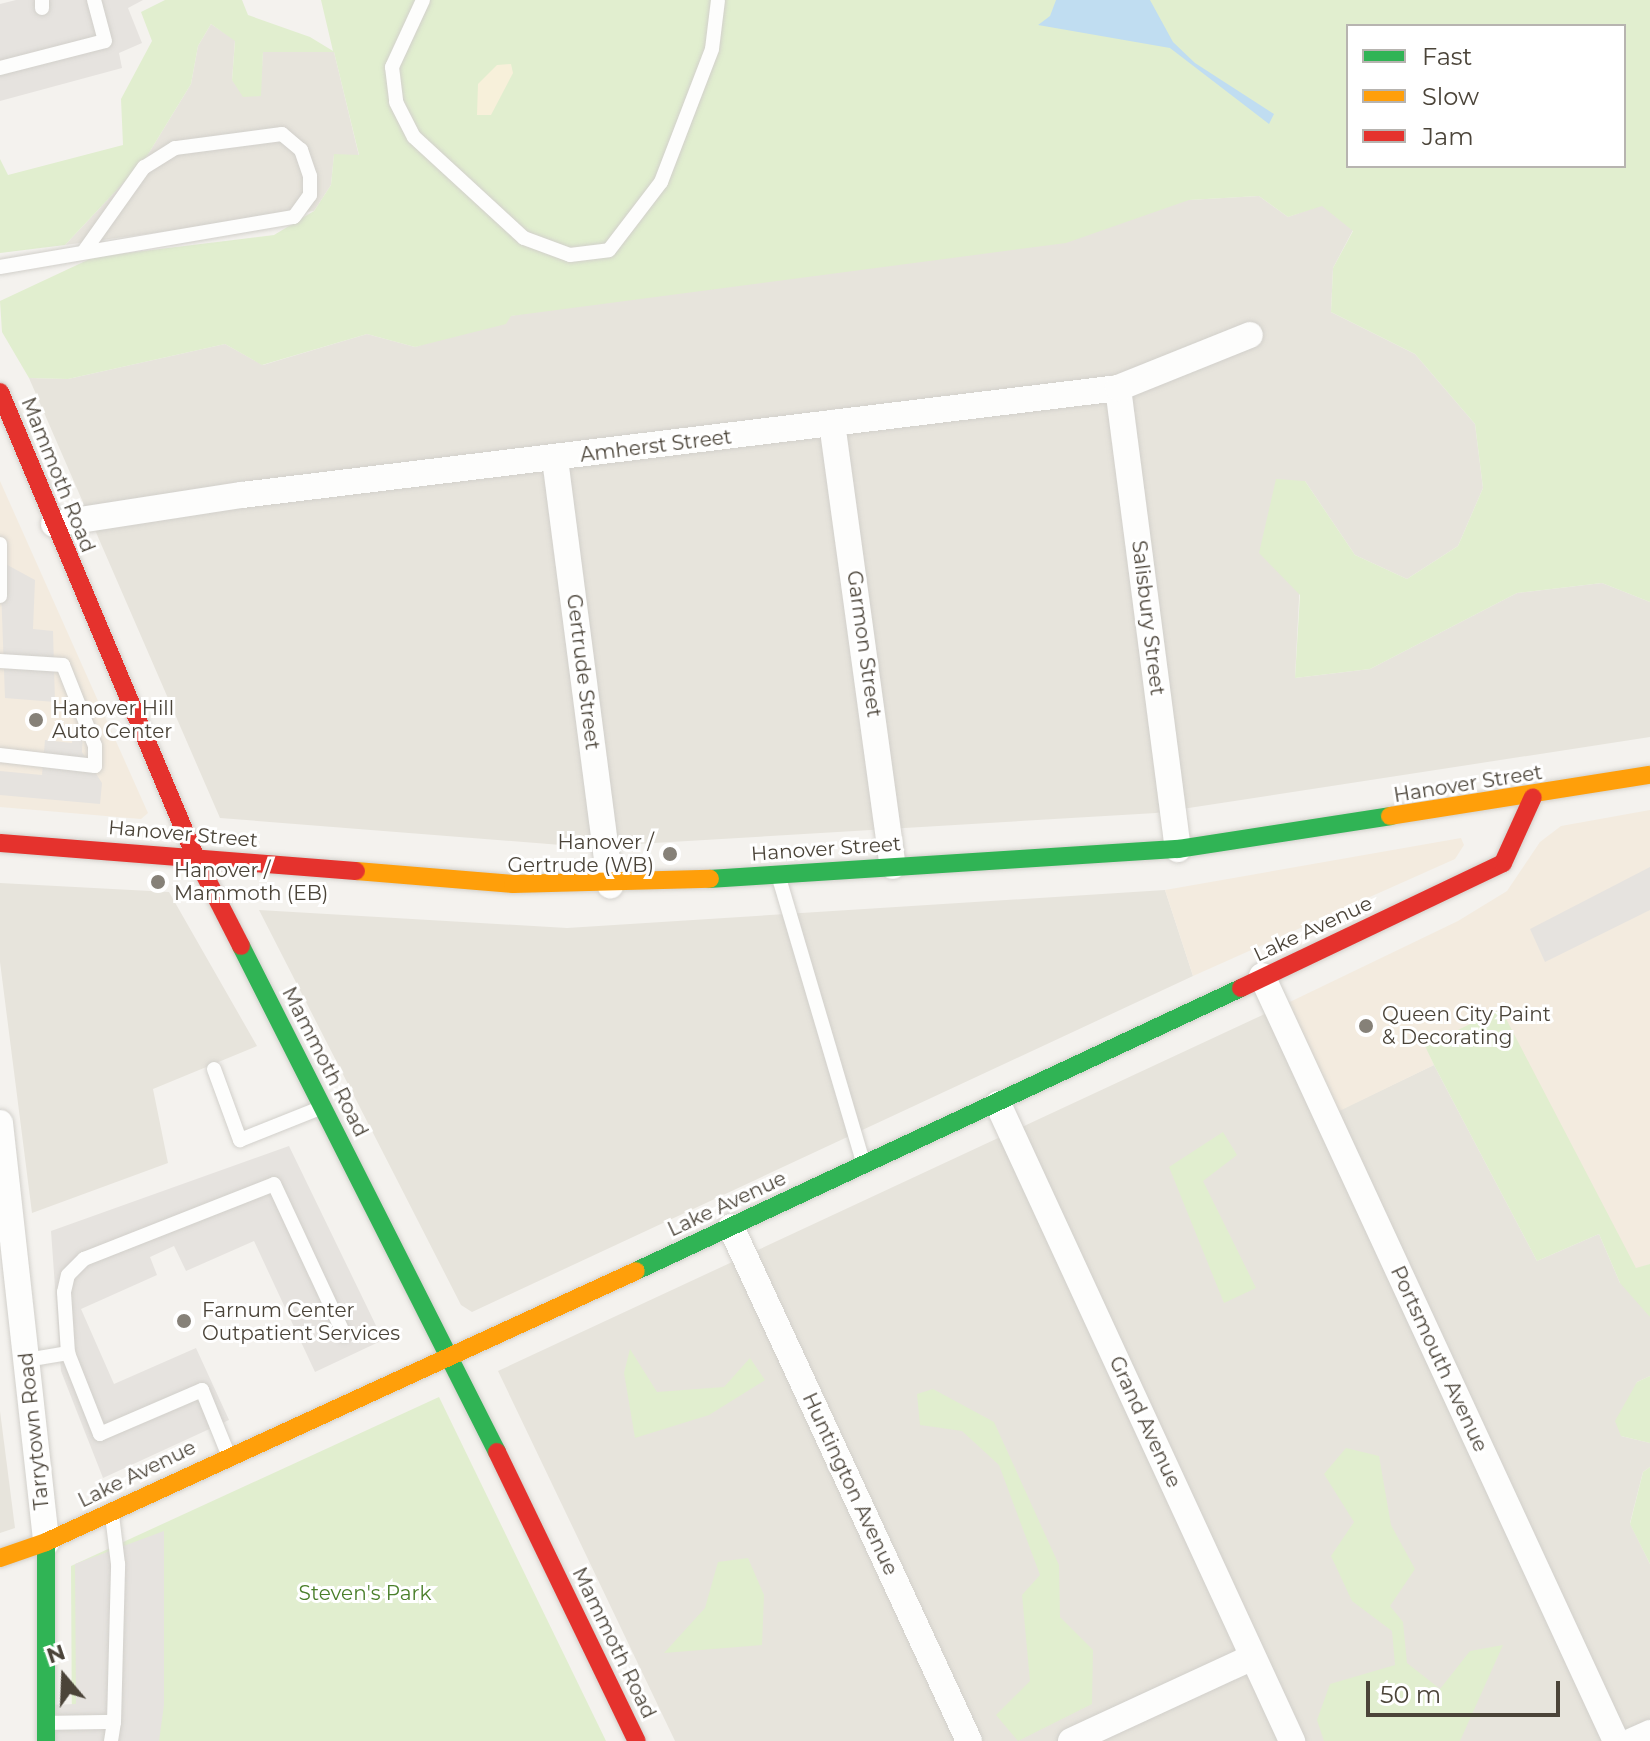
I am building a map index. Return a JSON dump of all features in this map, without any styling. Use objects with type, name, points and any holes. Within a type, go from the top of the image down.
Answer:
[{"type":"main road","name":"Mammoth Road","points":[[0,392],[195,856],[450,1356],[637,1741]]},
{"type":"main road","name":"Hanover Street","points":[[0,843],[482,881],[610,885],[1178,849],[1533,797],[1650,775]]},
{"type":"main road","name":"Lake Avenue","points":[[0,1558],[46,1542],[228,1454],[450,1356],[998,1104],[1503,863],[1524,828],[1533,797]]},
{"type":"main road","points":[[1466,879],[1493,833],[1495,802]]},
{"type":"main road","name":"Tarrytown Road","points":[[46,1542],[46,1732]]},
{"type":"street","name":"Amherst Street","points":[[54,524],[242,495],[1118,388],[1250,335]]},
{"type":"street","name":"Salisbury Street","points":[[1118,388],[1178,849]]},
{"type":"street","name":"Garmon Street","points":[[832,423],[893,866]]},
{"type":"street","name":"Gertrude Street","points":[[555,459],[610,885]]},
{"type":"street","name":"Portsmouth Avenue","points":[[1262,976],[1616,1741]]},
{"type":"street","name":"Grand Avenue","points":[[998,1104],[1292,1741]]},
{"type":"street","name":"Tarrytown Road","points":[[0,1123],[6,1224],[27,1360],[46,1542]]},
{"type":"street","name":"Huntington Avenue","points":[[731,1227],[969,1741]]},
{"type":"street","points":[[1071,1741],[1253,1657]]},
{"type":"street","points":[[1632,1741],[1650,1733]]},
{"type":"lane","points":[[0,68],[105,41],[94,0]]},
{"type":"lane","points":[[423,0],[392,67],[396,102],[414,137],[524,238],[570,255],[609,250],[661,182],[712,49],[718,0]]},
{"type":"lane","points":[[0,267],[85,250],[294,217],[310,195],[310,176],[301,150],[282,134],[175,148],[144,167],[85,250]]},
{"type":"lane","points":[[0,544],[0,596]]},
{"type":"lane","points":[[0,661],[63,665],[95,746],[95,766],[0,755]]},
{"type":"lane","points":[[777,874],[864,1165]]},
{"type":"lane","points":[[214,1069],[240,1140],[323,1106]]},
{"type":"lane","points":[[228,1454],[202,1390],[100,1434],[68,1353],[64,1292],[68,1275],[84,1259],[274,1184],[344,1334]]},
{"type":"lane","points":[[27,1360],[68,1353]]},
{"type":"lane","points":[[111,1741],[118,1564],[112,1511]]},
{"type":"lane","points":[[46,1732],[114,1722]]},
{"type":"shaded area","points":[[16,0],[143,0],[128,8],[142,43],[119,53],[122,68],[0,101],[0,4]]},
{"type":"shaded area","points":[[211,24],[235,40],[232,80],[260,96],[263,52],[334,52],[359,156],[334,155],[331,185],[314,211],[65,245],[144,161],[191,84],[198,46]]},
{"type":"shaded area","points":[[1259,196],[1288,217],[1322,205],[1353,230],[1333,268],[1331,312],[1415,354],[1475,424],[1483,488],[1458,546],[1407,579],[1355,555],[1305,481],[1295,678],[1370,669],[1517,593],[1602,583],[1650,602],[1650,737],[1156,813],[586,847],[220,818],[29,378],[68,379],[225,344],[263,365],[367,334],[415,347],[510,316],[1188,200]]},
{"type":"shaded area","points":[[0,481],[148,813],[141,819],[0,807]]},
{"type":"shaded area","points":[[0,561],[35,580],[33,629],[53,631],[55,702],[5,698]]},
{"type":"shaded area","points":[[73,730],[83,731],[82,752],[102,783],[100,804],[0,795],[0,771],[42,775],[45,740],[72,743]]},
{"type":"shaded area","points":[[1650,810],[1650,1264],[1637,1269],[1425,1045],[1434,1065],[1321,1120],[1269,1012],[1458,921],[1507,891],[1540,842],[1561,826]]},
{"type":"shaded area","points":[[1461,838],[1464,845],[1455,859],[1193,976],[1165,890]]},
{"type":"shaded area","points":[[1650,867],[1650,910],[1545,962],[1530,929]]},
{"type":"shaded area","points":[[0,883],[169,892],[257,1046],[153,1089],[168,1163],[32,1213],[0,962]]},
{"type":"shaded area","points":[[1165,890],[1193,976],[472,1312],[461,1305],[259,910],[567,928]]},
{"type":"shaded area","points":[[1269,1012],[1321,1119],[1434,1065],[1537,1261],[1599,1234],[1620,1283],[1650,1288],[1650,1376],[1637,1382],[1621,1436],[1650,1443],[1650,1467],[1643,1472],[1630,1523],[1650,1564],[1650,1741],[675,1741],[498,1371]]},
{"type":"shaded area","points":[[289,1146],[383,1340],[315,1372],[254,1241],[186,1271],[174,1246],[150,1257],[157,1275],[81,1309],[114,1384],[196,1348],[229,1420],[103,1478],[61,1371],[51,1231]]},
{"type":"shaded area","points":[[0,1411],[15,1528],[0,1533]]},
{"type":"shaded area","points":[[164,1531],[164,1705],[159,1741],[46,1741],[46,1705],[76,1704],[75,1564]]},
{"type":"green space","points":[[165,0],[242,0],[248,15],[310,37],[333,51],[321,0],[1650,0],[1650,602],[1602,583],[1517,593],[1370,669],[1295,678],[1300,595],[1259,553],[1276,479],[1305,481],[1355,555],[1407,579],[1458,546],[1483,488],[1475,424],[1415,354],[1331,312],[1333,268],[1353,231],[1322,206],[1288,217],[1259,196],[1189,200],[1066,243],[511,316],[506,324],[415,347],[367,334],[262,365],[225,344],[68,379],[29,378],[2,332],[0,301],[94,257],[274,235],[314,211],[331,185],[334,154],[359,155],[334,52],[263,52],[261,96],[243,97],[232,80],[235,41],[211,24],[198,46],[191,84],[144,161],[65,245],[0,253],[0,159],[8,175],[123,145],[121,99],[152,41],[141,12]]},
{"type":"green space","points":[[1501,1009],[1636,1268],[1650,1264],[1650,1317],[1620,1283],[1599,1234],[1537,1261],[1434,1065],[1425,1046]]},
{"type":"green space","points":[[1223,1132],[1237,1155],[1203,1181],[1256,1288],[1224,1303],[1169,1167]]},
{"type":"green space","points":[[630,1349],[657,1392],[724,1387],[750,1358],[765,1380],[709,1415],[635,1438],[624,1373]]},
{"type":"green space","points":[[1650,1376],[1650,1443],[1621,1436],[1615,1421],[1637,1382]]},
{"type":"green space","points":[[933,1389],[994,1422],[1059,1565],[1060,1617],[1093,1650],[1092,1704],[1018,1741],[996,1715],[1030,1681],[1022,1595],[1040,1575],[999,1465],[962,1431],[920,1425],[917,1394]]},
{"type":"green space","name":"Steven's Park","points":[[439,1397],[606,1741],[72,1741],[71,1566]]},
{"type":"green space","points":[[1346,1448],[1379,1456],[1391,1525],[1415,1569],[1390,1606],[1403,1622],[1407,1663],[1440,1689],[1470,1651],[1503,1645],[1460,1741],[1324,1741],[1317,1720],[1330,1684],[1395,1665],[1392,1631],[1352,1601],[1331,1556],[1354,1522],[1324,1474]]},
{"type":"green space","points":[[1650,1467],[1650,1564],[1630,1524],[1643,1472]]},
{"type":"green space","points":[[748,1558],[764,1595],[762,1645],[664,1653],[705,1608],[718,1562]]},
{"type":"sand","points":[[511,64],[513,73],[491,115],[477,115],[478,84],[497,65]]},
{"type":"water","points":[[1056,0],[1150,0],[1173,42],[1195,63],[1274,114],[1269,124],[1170,48],[1038,25],[1050,16]]},
{"type":"traffic: fast","points":[[710,879],[1178,849],[1390,816]]},
{"type":"traffic: fast","points":[[241,946],[497,1452]]},
{"type":"traffic: fast","points":[[636,1271],[1241,988]]},
{"type":"traffic: fast","points":[[46,1542],[46,1741]]},
{"type":"traffic: slow","points":[[1390,816],[1650,775]]},
{"type":"traffic: slow","points":[[356,871],[513,884],[710,879]]},
{"type":"traffic: slow","points":[[0,1558],[46,1542],[636,1271]]},
{"type":"traffic: jam","points":[[0,392],[195,856],[241,946]]},
{"type":"traffic: jam","points":[[1241,988],[1503,863],[1533,797]]},
{"type":"traffic: jam","points":[[0,843],[356,871]]},
{"type":"traffic: jam","points":[[497,1452],[637,1741]]},
{"type":"place","name":"Hanover Hill Auto Center","points":[[36,720]]},
{"type":"place","name":"Hanover / Gertrude (WB)","points":[[670,854]]},
{"type":"place","name":"Hanover / Mammoth (EB)","points":[[158,882]]},
{"type":"place","name":"Queen City Paint & Decorating","points":[[1366,1026]]},
{"type":"place","name":"Farnum Center Outpatient Services","points":[[184,1321]]}]
